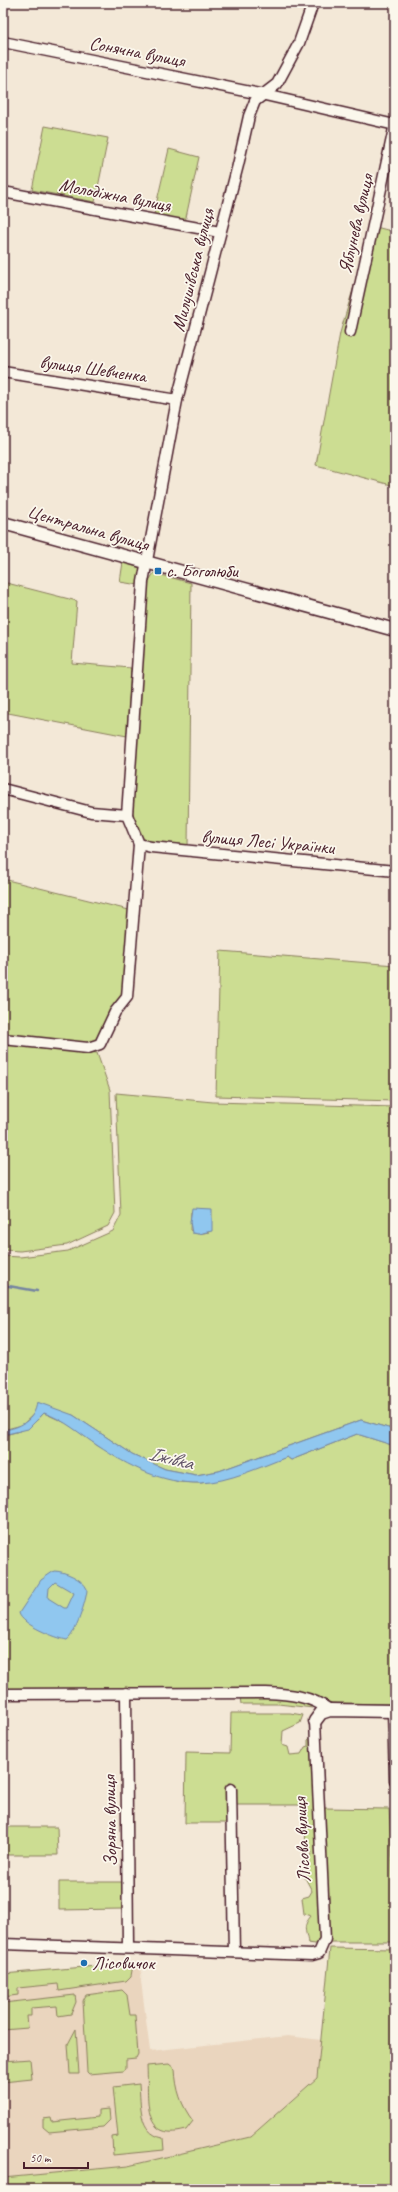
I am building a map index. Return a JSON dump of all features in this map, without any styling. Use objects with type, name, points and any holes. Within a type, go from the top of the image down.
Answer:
[{"type":"street","name":"Милушівська вулиця","points":[[127,815],[143,582],[148,564],[177,400],[238,165],[248,116],[255,101],[277,84],[299,43],[313,3]]},
{"type":"street","name":"Сонячна вулиця","points":[[3,42],[265,94],[395,125]]},
{"type":"street","name":"Яблунева вулиця","points":[[350,332],[392,157],[395,125]]},
{"type":"street","name":"Молодіжна вулиця","points":[[3,192],[220,232]]},
{"type":"street","name":"вулиця Шевченка","points":[[3,372],[177,400]]},
{"type":"street","name":"Центральна вулиця","points":[[3,523],[148,564],[395,630]]},
{"type":"street","points":[[3,789],[91,812],[127,815],[139,844],[126,998],[114,1012],[100,1044],[88,1048],[3,1039]]},
{"type":"street","name":"вулиця Лесі Українки","points":[[139,844],[151,847],[197,852],[395,871]]},
{"type":"street","points":[[3,1694],[266,1692],[293,1695],[319,1702],[330,1710],[394,1711],[395,1780]]},
{"type":"street","name":"Зоряна вулиця","points":[[126,1693],[128,1948]]},
{"type":"street","name":"Лісова вулиця","points":[[3,1944],[312,1955],[319,1953],[324,1944],[324,1904],[315,1721],[321,1713],[330,1710]]},
{"type":"street","points":[[231,1788],[234,1952]]},
{"type":"shaded area","points":[[108,1965],[142,1965],[141,1981],[150,2051],[288,2036],[321,2040],[317,2078],[250,2137],[128,2166],[3,2178],[3,1974]]},
{"type":"green space","points":[[45,126],[108,138],[95,202],[32,190]]},
{"type":"green space","points":[[169,149],[199,157],[185,222],[154,214]]},
{"type":"green space","points":[[372,226],[395,232],[395,486],[316,465],[340,333]]},
{"type":"green space","points":[[123,562],[140,568],[139,585],[120,582]]},
{"type":"green space","points":[[154,573],[191,583],[188,848],[150,843],[139,833],[130,812],[148,582]]},
{"type":"green space","points":[[3,582],[77,601],[72,663],[131,668],[127,736],[3,712]]},
{"type":"green space","points":[[3,879],[129,910],[123,995],[95,1044],[3,1036]]},
{"type":"green space","points":[[220,951],[395,965],[395,1101],[216,1096]]},
{"type":"green space","points":[[3,1042],[97,1053],[110,1090],[115,1213],[108,1226],[67,1245],[20,1251],[3,1250]]},
{"type":"green space","points":[[116,1093],[213,1102],[395,1107],[395,1430],[361,1420],[219,1471],[196,1475],[165,1469],[132,1454],[73,1415],[36,1412],[22,1425],[3,1430],[3,1256],[20,1257],[68,1251],[113,1231],[121,1215]],"holes":[[[191,1212],[209,1232],[198,1234],[190,1230]]]},
{"type":"green space","points":[[44,1413],[68,1424],[98,1446],[178,1482],[201,1483],[216,1480],[287,1457],[291,1460],[357,1434],[395,1446],[395,1704],[332,1703],[320,1699],[3,1691],[3,1435],[26,1428]]},
{"type":"green space","points":[[240,1697],[291,1698],[314,1705],[313,1708],[278,1704],[241,1704]]},
{"type":"green space","points":[[231,1713],[290,1713],[303,1715],[300,1723],[283,1731],[282,1745],[288,1747],[290,1755],[301,1754],[305,1747],[308,1746],[308,1740],[313,1736],[319,1736],[321,1743],[319,1750],[323,1769],[324,1812],[325,1808],[389,1809],[395,1901],[395,1942],[308,1943],[306,1923],[311,1916],[304,1914],[302,1898],[309,1896],[312,1891],[302,1872],[312,1852],[307,1850],[306,1845],[308,1818],[304,1811],[305,1805],[234,1805],[226,1792],[227,1823],[185,1823],[186,1752],[230,1753]]},
{"type":"green space","points":[[3,1827],[57,1827],[58,1855],[3,1855]]},
{"type":"green space","points":[[59,1882],[122,1882],[122,1909],[59,1910]]},
{"type":"green space","points":[[330,1948],[395,1949],[395,2189],[116,2189],[116,2186],[3,2189],[3,2178],[128,2166],[250,2137],[317,2078]]},
{"type":"green space","points":[[108,1965],[133,1965],[131,1976],[126,1981],[59,1991],[58,1984],[18,1988],[18,1995],[3,1997],[3,1974]]},
{"type":"green space","points":[[122,1990],[127,1995],[130,2015],[135,2015],[138,2054],[136,2058],[126,2059],[126,2068],[124,2071],[89,2074],[87,2072],[83,2001],[86,1995]]},
{"type":"green space","points":[[75,1995],[76,2002],[71,2014],[58,2016],[57,2006],[31,2008],[31,2016],[27,2016],[28,2028],[3,2030],[3,2003]]},
{"type":"green space","points":[[76,2029],[79,2074],[70,2074],[68,2044]]},
{"type":"green space","points":[[30,2059],[32,2079],[3,2082],[3,2061]]},
{"type":"green space","points":[[169,2064],[175,2069],[180,2097],[185,2109],[193,2121],[186,2130],[171,2132],[161,2130],[154,2123],[150,2114],[147,2090],[147,2066]]},
{"type":"green space","points":[[139,2084],[142,2117],[149,2130],[155,2135],[163,2138],[164,2150],[113,2155],[112,2137],[118,2136],[113,2087]]},
{"type":"green space","points":[[109,2109],[110,2120],[103,2127],[49,2132],[43,2127],[43,2119],[51,2118],[52,2122],[98,2117],[98,2110]]},
{"type":"water","points":[[192,1208],[212,1209],[212,1231],[198,1234],[192,1233],[190,1222]]},
{"type":"water","points":[[37,1402],[73,1415],[132,1454],[165,1469],[196,1475],[219,1471],[361,1420],[395,1430],[395,1446],[357,1434],[291,1460],[287,1457],[233,1477],[211,1482],[186,1483],[159,1477],[134,1467],[98,1446],[66,1423],[44,1413],[28,1429],[3,1435],[3,1430],[26,1422],[33,1414]]},
{"type":"water","points":[[54,1571],[58,1571],[68,1574],[82,1582],[87,1589],[80,1616],[74,1631],[67,1640],[48,1634],[21,1618],[19,1613],[41,1580]],"holes":[[[55,1582],[74,1593],[67,1608],[64,1608],[48,1598],[49,1588]]]},
{"type":"water","points":[[116,2186],[116,2189],[30,2189]]},
{"type":"waterway","points":[[3,1285],[37,1291]]},
{"type":"place","name":"с. Боголюби","points":[[158,571]]},
{"type":"place","name":"Лісовичок","points":[[84,1963]]},
{"type":"water label","name":"Іжівка","points":[[171,1458]]}]
